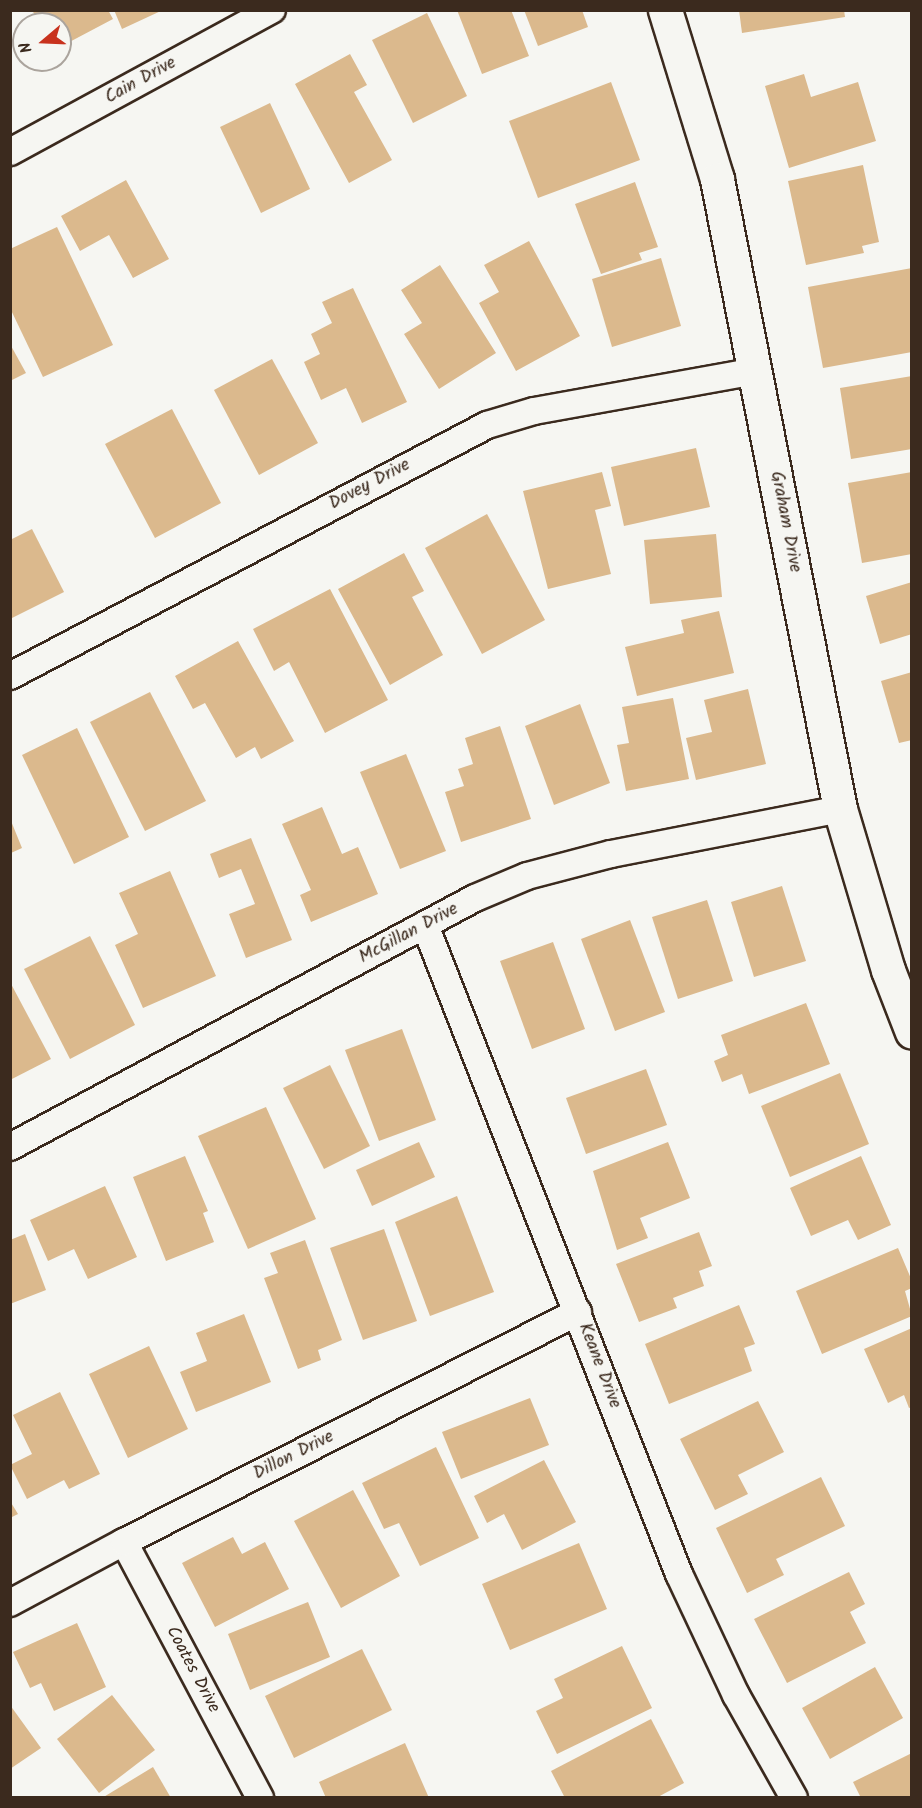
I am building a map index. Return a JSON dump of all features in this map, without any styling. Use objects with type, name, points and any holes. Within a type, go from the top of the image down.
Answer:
[{"type":"street","name":"Cain Drive","points":[[10,152],[272,10]]},
{"type":"street","name":"Graham Drive","points":[[665,10],[717,179],[757,371],[840,809],[888,970],[912,1032]]},
{"type":"street","name":"Dovey Drive","points":[[10,676],[487,425],[534,411],[757,371]]},
{"type":"street","name":"McGillan Drive","points":[[10,1147],[475,898],[568,864],[840,809]]},
{"type":"street","name":"Keane Drive","points":[[425,925],[707,1637],[794,1797]]},
{"type":"street","name":"Dillon Drive","points":[[10,1603],[124,1542],[578,1312]]},
{"type":"street","name":"Coates Drive","points":[[124,1542],[260,1797]]},
{"type":"building","points":[[32,10],[108,10],[113,19],[72,41],[72,12],[33,12]]},
{"type":"building","points":[[114,10],[163,10],[122,29]]},
{"type":"building","points":[[457,10],[511,10],[529,56],[482,74]]},
{"type":"building","points":[[524,10],[582,10],[588,27],[538,46]]},
{"type":"building","points":[[739,10],[844,10],[845,17],[742,33]]},
{"type":"building","points":[[427,13],[467,96],[413,123],[372,40]]},
{"type":"building","points":[[350,54],[367,85],[354,92],[392,160],[349,183],[295,84]]},
{"type":"building","points":[[804,74],[811,97],[858,82],[876,141],[789,168],[765,86]]},
{"type":"building","points":[[611,82],[640,160],[538,198],[509,121]]},
{"type":"building","points":[[270,103],[310,189],[261,213],[220,127]]},
{"type":"building","points":[[863,165],[879,242],[862,246],[864,253],[806,265],[788,181]]},
{"type":"building","points":[[126,180],[169,259],[133,278],[109,235],[80,251],[61,216]]},
{"type":"building","points":[[635,182],[658,247],[639,253],[642,260],[601,274],[575,204]]},
{"type":"building","points":[[57,227],[113,345],[43,377],[10,308],[10,249]]},
{"type":"building","points":[[529,241],[580,336],[516,371],[479,303],[499,292],[484,265]]},
{"type":"building","points":[[661,258],[681,326],[612,347],[592,279]]},
{"type":"building","points":[[440,265],[496,353],[439,389],[404,334],[422,323],[401,290]]},
{"type":"building","points":[[912,268],[912,352],[823,368],[808,287]]},
{"type":"building","points":[[353,288],[407,402],[362,423],[346,388],[321,400],[304,362],[320,354],[311,334],[332,323],[322,302]]},
{"type":"building","points":[[10,344],[26,373],[10,381]]},
{"type":"building","points":[[272,359],[318,443],[259,475],[214,390]]},
{"type":"building","points":[[912,376],[912,449],[851,459],[840,388]]},
{"type":"building","points":[[172,409],[221,503],[155,538],[105,444]]},
{"type":"building","points":[[696,448],[710,507],[624,526],[611,467]]},
{"type":"building","points":[[602,472],[611,506],[595,510],[611,574],[548,589],[523,491]]},
{"type":"building","points":[[912,472],[912,554],[862,563],[848,483]]},
{"type":"building","points":[[487,514],[545,620],[482,654],[425,548]]},
{"type":"building","points":[[32,529],[64,592],[10,619],[10,540]]},
{"type":"building","points":[[716,534],[722,597],[650,604],[644,540]]},
{"type":"building","points":[[404,553],[424,591],[412,597],[443,655],[390,685],[338,589]]},
{"type":"building","points":[[912,582],[912,634],[880,644],[866,596]]},
{"type":"building","points":[[330,589],[388,700],[325,733],[289,662],[274,671],[253,629]]},
{"type":"building","points":[[719,611],[734,673],[637,696],[625,647],[684,633],[681,620]]},
{"type":"building","points":[[238,641],[294,741],[261,759],[255,747],[236,758],[205,703],[193,709],[175,676]]},
{"type":"building","points":[[912,672],[912,740],[899,743],[881,681]]},
{"type":"building","points":[[748,689],[766,764],[696,780],[686,738],[712,732],[704,700]]},
{"type":"building","points":[[150,692],[206,801],[145,831],[90,722]]},
{"type":"building","points":[[673,698],[689,779],[626,791],[617,745],[629,743],[622,707]]},
{"type":"building","points":[[580,704],[610,783],[554,805],[525,726]]},
{"type":"building","points":[[500,726],[531,819],[461,842],[445,792],[464,786],[458,769],[473,764],[465,738]]},
{"type":"building","points":[[77,728],[129,837],[74,864],[22,755]]},
{"type":"building","points":[[406,754],[446,851],[400,869],[360,772]]},
{"type":"building","points":[[322,807],[342,854],[358,847],[378,894],[311,922],[300,895],[311,890],[282,824]]},
{"type":"building","points":[[11,821],[22,848],[11,853]]},
{"type":"building","points":[[251,838],[292,940],[246,958],[229,914],[255,904],[241,869],[219,878],[210,854]]},
{"type":"building","points":[[170,871],[216,976],[143,1008],[115,945],[138,934],[119,893]]},
{"type":"building","points":[[782,886],[806,961],[754,977],[731,902]]},
{"type":"building","points":[[707,900],[733,981],[678,999],[652,917]]},
{"type":"building","points":[[630,920],[665,1012],[615,1031],[581,939]]},
{"type":"building","points":[[90,936],[135,1025],[70,1059],[24,969]]},
{"type":"building","points":[[553,942],[585,1029],[532,1049],[500,961]]},
{"type":"building","points":[[10,982],[51,1059],[10,1080]]},
{"type":"building","points":[[806,1003],[830,1064],[749,1094],[742,1074],[722,1082],[714,1061],[728,1055],[721,1035]]},
{"type":"building","points":[[402,1029],[436,1120],[379,1141],[345,1050]]},
{"type":"building","points":[[330,1065],[370,1146],[324,1169],[283,1088]]},
{"type":"building","points":[[646,1069],[667,1125],[586,1154],[566,1098]]},
{"type":"building","points":[[840,1073],[869,1144],[790,1177],[761,1106]]},
{"type":"building","points":[[266,1107],[316,1219],[248,1249],[198,1136]]},
{"type":"building","points":[[419,1142],[435,1177],[372,1206],[356,1170]]},
{"type":"building","points":[[668,1142],[690,1198],[640,1218],[648,1238],[617,1250],[593,1171]]},
{"type":"building","points":[[185,1156],[208,1211],[203,1213],[214,1242],[166,1261],[133,1177]]},
{"type":"building","points":[[861,1156],[891,1225],[858,1240],[848,1220],[811,1236],[790,1188]]},
{"type":"building","points":[[105,1186],[137,1257],[88,1279],[74,1249],[48,1261],[30,1220]]},
{"type":"building","points":[[457,1196],[494,1292],[430,1316],[395,1222]]},
{"type":"building","points":[[384,1229],[417,1321],[363,1340],[330,1248]]},
{"type":"building","points":[[699,1232],[712,1266],[699,1271],[704,1286],[673,1298],[677,1308],[639,1322],[616,1264]]},
{"type":"building","points":[[25,1234],[46,1290],[10,1304],[10,1240]]},
{"type":"building","points":[[305,1240],[342,1340],[318,1350],[321,1360],[298,1369],[264,1278],[278,1273],[270,1253]]},
{"type":"building","points":[[898,1248],[912,1281],[912,1288],[905,1291],[912,1316],[822,1354],[796,1291]]},
{"type":"building","points":[[739,1305],[755,1344],[744,1348],[752,1371],[669,1404],[645,1344]]},
{"type":"building","points":[[244,1314],[271,1382],[196,1412],[180,1372],[207,1361],[196,1333]]},
{"type":"building","points":[[912,1328],[912,1407],[909,1408],[904,1395],[888,1403],[864,1349]]},
{"type":"building","points":[[149,1346],[188,1429],[128,1458],[89,1374]]},
{"type":"building","points":[[60,1392],[100,1474],[69,1489],[64,1480],[27,1499],[10,1465],[32,1454],[13,1415]]},
{"type":"building","points":[[530,1398],[549,1445],[461,1479],[442,1432]]},
{"type":"building","points":[[758,1401],[784,1452],[738,1475],[748,1494],[715,1510],[680,1439]]},
{"type":"building","points":[[436,1447],[479,1538],[420,1566],[399,1523],[384,1529],[362,1483]]},
{"type":"building","points":[[544,1460],[576,1522],[522,1550],[504,1514],[487,1523],[474,1496]]},
{"type":"building","points":[[821,1477],[845,1526],[776,1559],[784,1575],[747,1593],[716,1528]]},
{"type":"building","points":[[353,1490],[400,1576],[341,1608],[294,1521]]},
{"type":"building","points":[[10,1501],[18,1514],[10,1518]]},
{"type":"building","points":[[233,1537],[242,1554],[265,1542],[289,1589],[215,1627],[182,1563]]},
{"type":"building","points":[[579,1543],[607,1609],[510,1650],[482,1584]]},
{"type":"building","points":[[849,1572],[865,1604],[850,1612],[866,1643],[787,1683],[754,1619]]},
{"type":"building","points":[[308,1602],[330,1657],[250,1690],[228,1634]]},
{"type":"building","points":[[77,1623],[106,1687],[54,1711],[41,1683],[30,1688],[13,1652]]},
{"type":"building","points":[[622,1646],[652,1708],[557,1754],[536,1711],[563,1698],[554,1679]]},
{"type":"building","points":[[362,1649],[392,1710],[294,1758],[265,1696]]},
{"type":"building","points":[[875,1667],[903,1718],[830,1759],[802,1708]]},
{"type":"building","points":[[112,1695],[155,1750],[99,1793],[57,1739]]},
{"type":"building","points":[[10,1705],[41,1748],[10,1769]]},
{"type":"building","points":[[651,1719],[684,1783],[656,1798],[565,1798],[551,1771]]},
{"type":"building","points":[[405,1743],[429,1798],[326,1798],[319,1782]]},
{"type":"building","points":[[912,1753],[912,1798],[861,1798],[853,1782]]},
{"type":"building","points":[[153,1767],[171,1798],[102,1798]]}]
